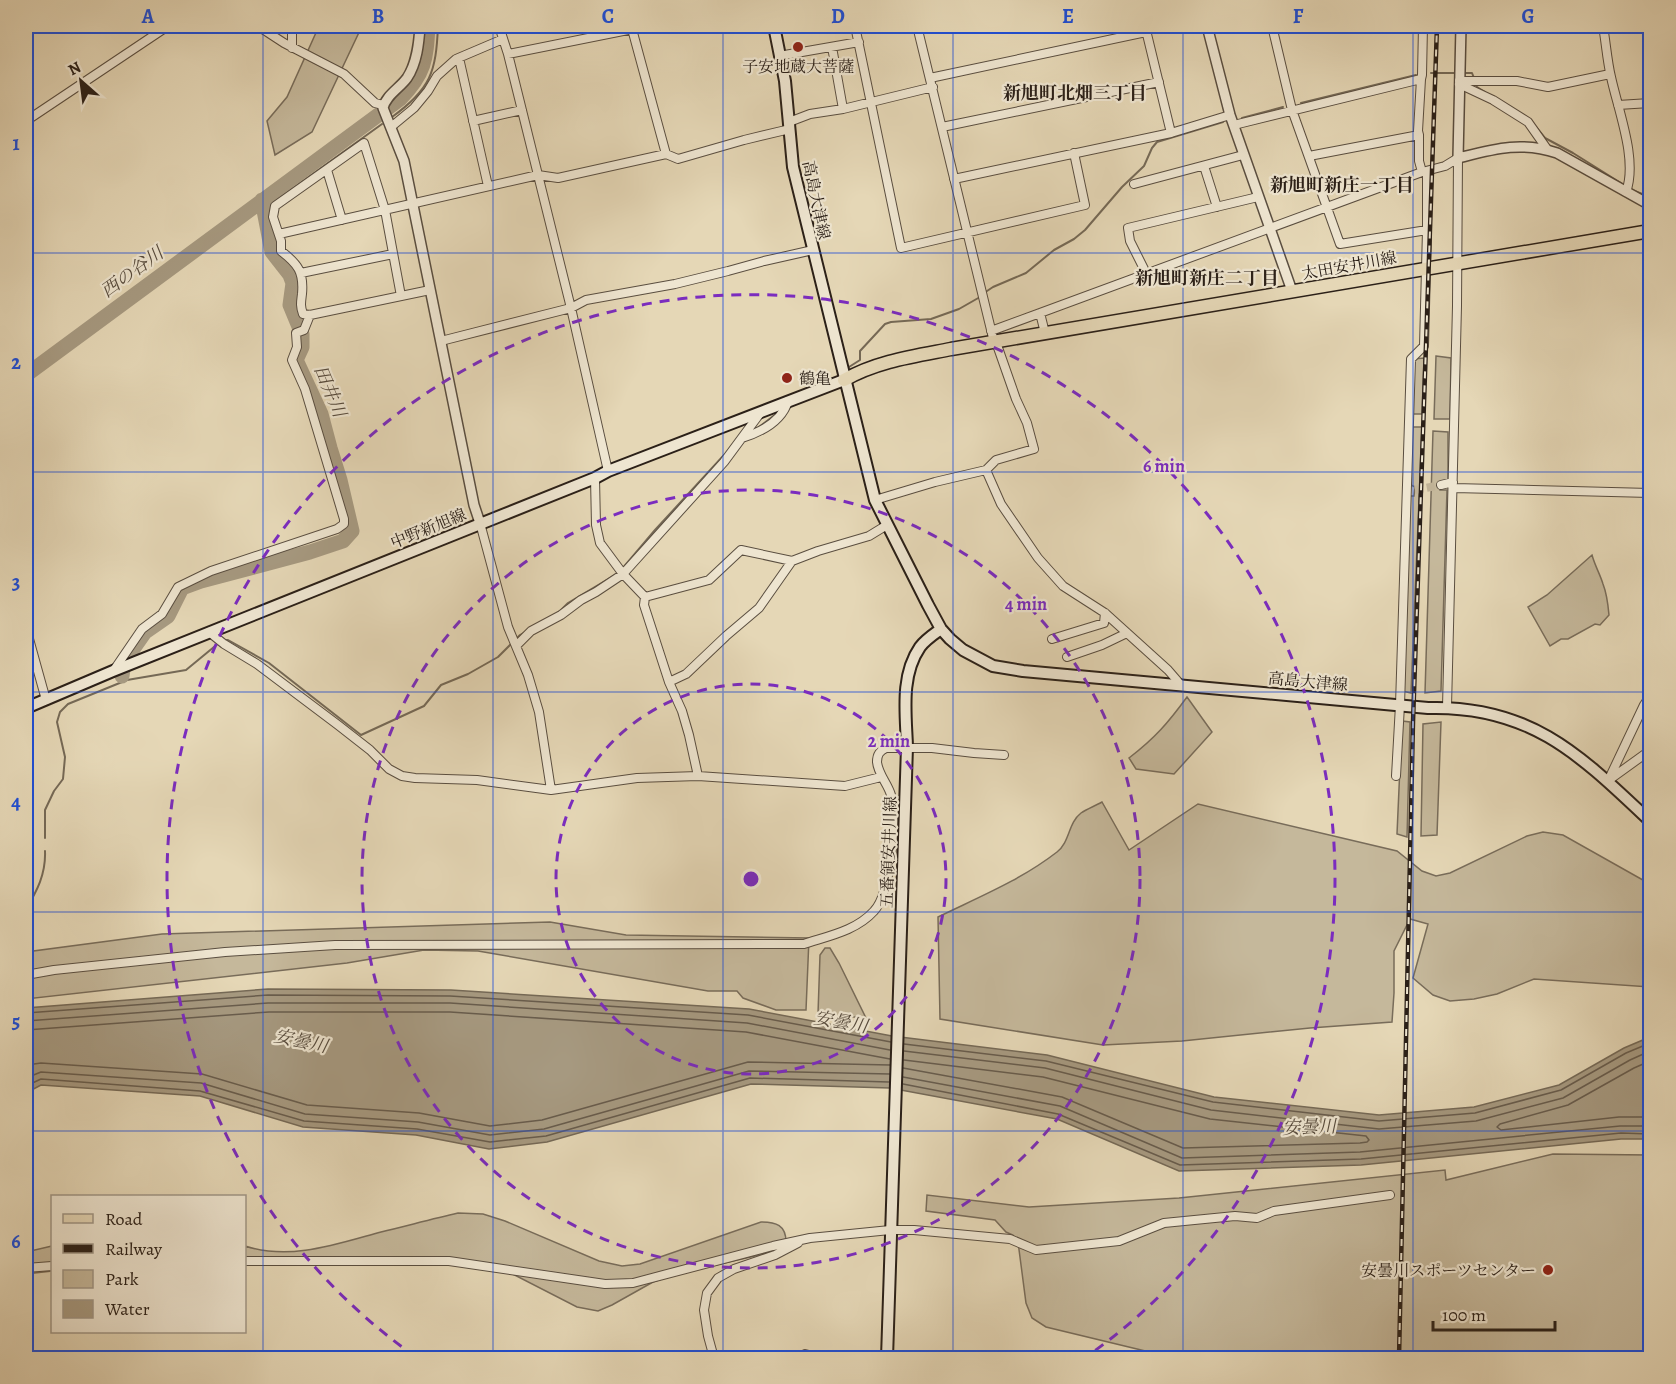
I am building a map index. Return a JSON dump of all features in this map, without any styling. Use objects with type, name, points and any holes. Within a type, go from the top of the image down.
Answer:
[{"type":"main road","name":"高島大津線","points":[[774,26],[784,81],[793,167],[844,380]]},
{"type":"main road","name":"太田安井川線","points":[[844,380],[856,373],[900,359],[994,338],[1046,333],[1650,231]]},
{"type":"main road","name":"中野新旭線","points":[[26,708],[608,471],[844,380]]},
{"type":"main road","points":[[844,380],[875,501],[941,629]]},
{"type":"main road","name":"高島大津線","points":[[941,629],[963,650],[993,666],[1023,671],[1428,708],[1447,707],[1498,715],[1530,727],[1575,753],[1650,821]]},
{"type":"main road","name":"五番領安井川線","points":[[887,1359],[907,747],[906,689],[910,665],[921,646],[941,629]]},
{"type":"street","points":[[26,121],[168,26]]},
{"type":"street","points":[[258,26],[292,48],[344,74],[375,103],[383,105]]},
{"type":"street","points":[[292,26],[292,48]]},
{"type":"street","points":[[420,26],[417,53],[408,77],[383,105],[404,161],[474,505],[508,627],[528,675],[538,712],[551,790]]},
{"type":"street","points":[[499,26],[571,308],[608,471]]},
{"type":"street","points":[[508,54],[648,26]]},
{"type":"street","points":[[855,26],[901,248],[1085,205],[1074,153]]},
{"type":"street","points":[[875,501],[935,482],[986,470],[996,460],[1034,449],[1027,423],[994,338],[918,27],[934,26]]},
{"type":"street","points":[[1206,26],[1243,156],[1292,291]]},
{"type":"street","points":[[1291,26],[1272,28],[1292,110],[1340,244],[1427,230]]},
{"type":"street","points":[[1396,776],[1411,490],[1411,359],[1424,346],[1427,268],[1424,172],[1419,161],[1423,26]]},
{"type":"street","points":[[1447,707],[1454,485],[1461,26]]},
{"type":"street","points":[[1603,26],[1610,74],[1628,150],[1629,183],[1626,192]]},
{"type":"street","points":[[632,29],[666,153]]},
{"type":"street","points":[[930,78],[1146,29],[1171,133]]},
{"type":"street","points":[[391,127],[414,108],[429,91],[437,76],[459,58],[503,39]]},
{"type":"street","points":[[779,56],[859,42]]},
{"type":"street","points":[[832,47],[843,109]]},
{"type":"street","points":[[459,58],[488,186]]},
{"type":"street","points":[[1459,82],[1517,81],[1548,87],[1610,74]]},
{"type":"street","points":[[954,179],[1232,120],[1292,110],[1420,79]]},
{"type":"street","points":[[942,127],[1159,82]]},
{"type":"street","points":[[1459,82],[1528,122],[1547,149]]},
{"type":"street","points":[[279,234],[538,175],[558,178],[666,153],[678,159],[790,126],[810,114],[871,103],[933,87]]},
{"type":"street","points":[[1618,105],[1650,103]]},
{"type":"street","points":[[473,121],[522,110]]},
{"type":"street","points":[[1309,156],[1419,135]]},
{"type":"street","points":[[401,296],[385,210],[364,143],[275,206],[273,217],[279,234],[281,251],[290,258],[301,273],[300,307],[303,314],[310,315],[430,290]]},
{"type":"street","points":[[994,338],[1040,313],[1146,273],[1269,227],[1445,166],[1458,158],[1501,147],[1547,149],[1650,205]]},
{"type":"street","points":[[1134,184],[1243,156]]},
{"type":"street","points":[[1204,166],[1217,207]]},
{"type":"street","points":[[327,170],[342,220]]},
{"type":"street","points":[[1146,273],[1131,241],[1128,228],[1258,197]]},
{"type":"street","points":[[441,341],[571,308],[586,300],[675,284],[813,250]]},
{"type":"street","points":[[301,273],[393,254]]},
{"type":"street","points":[[1040,313],[1046,333]]},
{"type":"street","points":[[113,671],[142,629],[162,614],[178,587],[211,571],[338,529],[344,524],[305,389],[292,360],[297,347],[296,333],[304,330],[310,315]]},
{"type":"street","points":[[741,439],[765,428],[785,410],[788,401]]},
{"type":"street","points":[[516,646],[531,631],[561,615],[580,600],[623,574],[724,462],[761,411]]},
{"type":"street","points":[[986,470],[1001,504],[1038,558],[1063,586],[1105,613],[1168,670],[1181,685]]},
{"type":"street","points":[[595,478],[596,525],[600,543],[623,574],[645,597],[645,605],[669,682],[687,727],[698,776]]},
{"type":"street","points":[[1441,485],[1650,493]]},
{"type":"street","points":[[669,682],[686,674],[759,608],[792,561],[818,550],[869,536],[887,525]]},
{"type":"street","points":[[645,597],[708,580],[741,550],[792,561]]},
{"type":"street","points":[[1052,639],[1104,623],[1105,613]]},
{"type":"street","points":[[26,628],[46,700]]},
{"type":"street","points":[[209,632],[257,664],[370,750],[389,769],[402,776],[477,780],[551,790],[637,778],[698,776],[845,786],[881,777]]},
{"type":"street","points":[[1067,657],[1102,645],[1127,633]]},
{"type":"street","points":[[1608,781],[1650,696]]},
{"type":"street","points":[[26,975],[137,961],[296,946],[804,944],[849,929],[875,910],[883,894],[890,862],[893,813],[891,793],[877,766],[880,752],[886,748],[907,747],[1004,755]]},
{"type":"street","points":[[1608,781],[1650,752]]},
{"type":"street","points":[[246,1261],[449,1261],[605,1284],[633,1283],[802,1239],[890,1225],[914,1230],[1010,1239],[1036,1250],[1119,1241],[1164,1222],[1234,1216],[1257,1218],[1275,1211],[1390,1195]]},
{"type":"street","points":[[714,1359],[704,1310],[707,1293],[718,1278],[734,1269],[775,1255],[802,1239]]},
{"type":"street","points":[[26,1268],[51,1266]]},
{"type":"street","points":[[804,1359],[805,1354],[820,1359]]},
{"type":"green space","points":[[319,26],[362,26],[312,132],[275,155],[267,121],[287,97]]},
{"type":"green space","points":[[1436,356],[1451,358],[1450,419],[1434,419]]},
{"type":"green space","points":[[1424,358],[1422,414],[1412,414],[1413,359]]},
{"type":"green space","points":[[1411,427],[1422,427],[1411,693],[1402,691],[1408,496],[1414,496],[1415,487],[1409,484]]},
{"type":"green space","points":[[1433,431],[1448,432],[1448,480],[1440,482],[1440,490],[1447,490],[1441,691],[1425,693]]},
{"type":"green space","points":[[1592,555],[1605,592],[1609,615],[1600,625],[1595,624],[1550,646],[1528,607],[1547,595]]},
{"type":"green space","points":[[1187,697],[1212,732],[1174,774],[1136,769],[1129,758],[1161,730]]},
{"type":"green space","points":[[1402,721],[1410,722],[1407,837],[1397,834]]},
{"type":"green space","points":[[1441,722],[1437,835],[1421,836],[1423,724]]},
{"type":"green space","points":[[1102,802],[1129,850],[1198,804],[1397,851],[1422,871],[1436,876],[1450,873],[1527,836],[1543,832],[1563,835],[1650,884],[1650,987],[1534,979],[1497,994],[1450,1001],[1433,995],[1413,978],[1428,924],[1410,919],[1394,951],[1392,1022],[1182,1041],[1103,1045],[940,1019],[938,917],[999,888],[1043,862],[1061,848],[1077,817]]},
{"type":"green space","points":[[550,922],[626,935],[809,938],[806,1010],[776,1010],[743,998],[737,991],[708,991],[478,951],[424,950],[347,963],[26,999],[26,952],[162,934]]},
{"type":"green space","points":[[825,948],[830,948],[839,963],[866,1018],[818,1014],[820,955]]},
{"type":"green space","points":[[1553,1154],[1650,1155],[1650,1358],[1179,1358],[1166,1356],[1046,1327],[1032,1318],[1026,1303],[1018,1242],[1013,1235],[1006,1232],[995,1220],[926,1211],[927,1195],[1029,1207],[1179,1198],[1445,1170],[1446,1180]]},
{"type":"green space","points":[[458,1213],[483,1214],[599,1261],[622,1266],[640,1264],[761,1222],[782,1228],[786,1242],[779,1248],[764,1254],[676,1274],[653,1282],[598,1311],[577,1307],[503,1269],[481,1264],[246,1261],[246,1246],[279,1252],[296,1251],[330,1246]]},
{"type":"green space","points":[[51,1246],[51,1271],[26,1274],[26,1252]]},
{"type":"water","name":"安曇川","points":[[268,989],[451,990],[749,1009],[892,1036],[1047,1055],[1214,1097],[1379,1115],[1474,1107],[1559,1085],[1624,1048],[1650,1037],[1650,1139],[1621,1139],[1361,1165],[1179,1171],[1057,1119],[890,1088],[751,1084],[547,1142],[489,1149],[416,1135],[303,1127],[200,1096],[41,1085],[26,1093],[26,1008]]},
{"type":"waterway","name":"西の谷川","points":[[26,375],[400,99],[415,81],[423,66],[428,26]]},
{"type":"waterway","points":[[392,117],[415,97],[429,78],[433,68],[438,26]]},
{"type":"waterway","points":[[1431,73],[1455,73]]},
{"type":"waterway","points":[[1466,73],[1472,73],[1474,78]]},
{"type":"waterway","points":[[1301,103],[1416,75]]},
{"type":"waterway","points":[[1475,82],[1477,87],[1485,92]]},
{"type":"waterway","points":[[1242,118],[1283,107]]},
{"type":"waterway","points":[[984,293],[1026,273],[1054,250],[1085,230],[1122,187],[1144,166],[1157,142],[1223,122]]},
{"type":"waterway","points":[[264,209],[382,124]]},
{"type":"waterway","points":[[1536,127],[1545,138],[1624,185]]},
{"type":"waterway","points":[[1632,190],[1650,197]]},
{"type":"waterway","name":"田井川","points":[[122,676],[124,662],[145,632],[168,616],[182,588],[343,541],[352,531],[321,414],[296,360],[302,347],[302,334],[290,305],[293,283],[290,275],[272,252],[262,200]]},
{"type":"waterway","points":[[849,367],[860,360],[860,351],[885,324],[931,319],[959,309],[980,297]]},
{"type":"waterway","points":[[759,427],[779,410]]},
{"type":"waterway","points":[[622,569],[724,455]]},
{"type":"waterway","points":[[558,613],[568,603],[615,575]]},
{"type":"waterway","points":[[225,640],[269,663],[361,735],[424,706],[441,685],[468,674],[498,657],[527,631]]},
{"type":"waterway","points":[[45,838],[45,810],[63,779],[65,757],[57,722],[60,712],[68,704],[127,680],[186,670],[220,642]]},
{"type":"waterway","points":[[26,909],[40,882],[45,851]]},
{"type":"tunnel","points":[[1415,490],[1441,485]]},
{"type":"railway","points":[[1399,1358],[1413,722],[1437,26]]},
{"type":"place","name":"子安地蔵大菩薩","points":[[798,47]]},
{"type":"place","name":"鶴亀","points":[[787,378]]},
{"type":"place","name":"安曇川スポーツセンター","points":[[1548,1270]]},
{"type":"district","name":"新旭町北畑三丁目","points":[[1075,93]]},
{"type":"district","name":"新旭町新庄一丁目","points":[[1342,185]]},
{"type":"district","name":"新旭町新庄二丁目","points":[[1207,278]]}]
